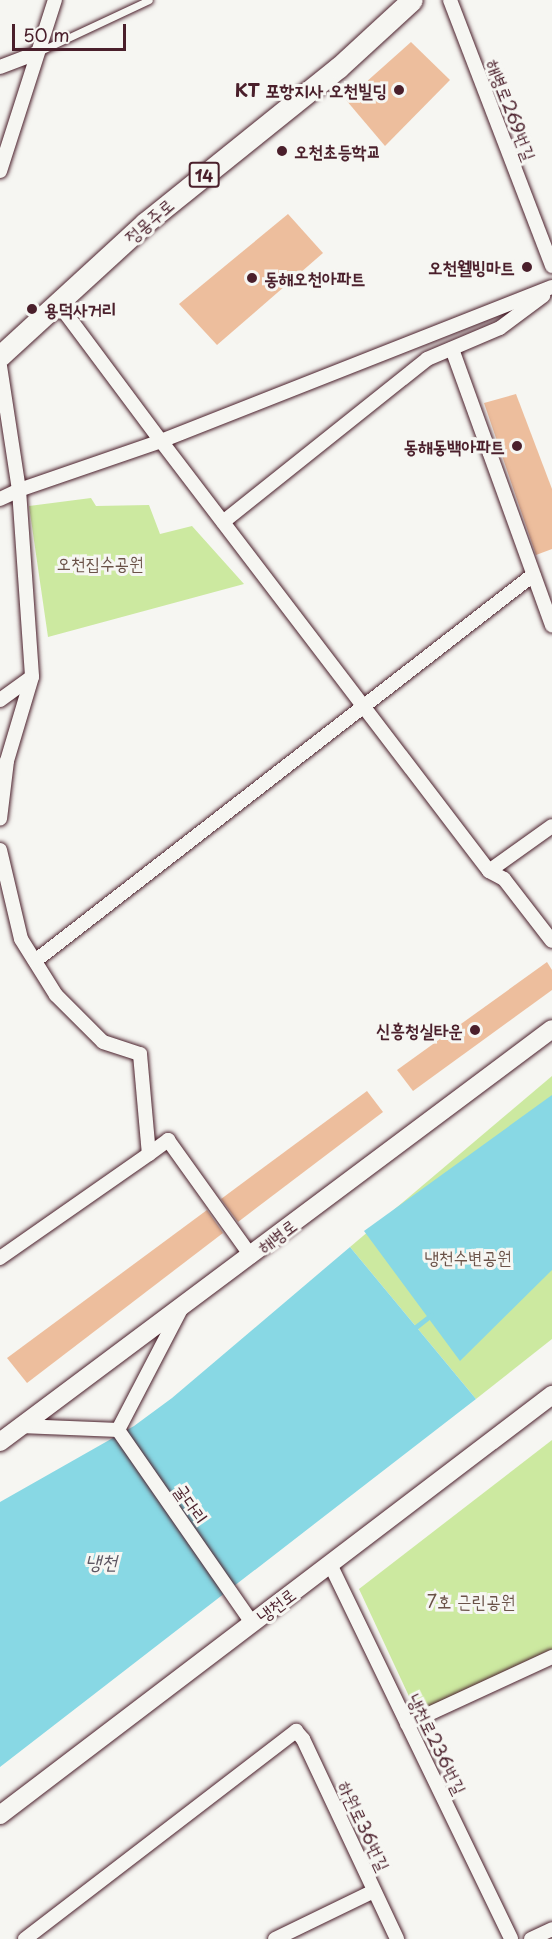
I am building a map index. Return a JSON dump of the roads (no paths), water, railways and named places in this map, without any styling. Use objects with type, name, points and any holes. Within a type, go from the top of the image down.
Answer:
[{"type":"main road","name":"정몽주로","points":[[0,356],[145,223],[338,68],[412,0]]},
{"type":"main road","name":"해병로","points":[[0,1442],[552,1029]]},
{"type":"main road","name":"냉천로","points":[[0,1815],[552,1395]]},
{"type":"street","points":[[0,171],[55,0]]},
{"type":"street","name":"해병로269번길","points":[[450,0],[552,266]]},
{"type":"street","points":[[0,67],[37,52]]},
{"type":"street","points":[[223,522],[427,359],[500,328],[552,288]]},
{"type":"street","points":[[0,499],[19,490],[162,441],[552,288]]},
{"type":"street","points":[[58,303],[489,872],[504,879],[552,941]]},
{"type":"street","points":[[452,349],[552,626]]},
{"type":"street","points":[[0,366],[19,490],[32,676],[7,761],[0,819]]},
{"type":"street","points":[[35,961],[533,575]]},
{"type":"street","points":[[0,700],[32,676]]},
{"type":"street","points":[[489,872],[552,826]]},
{"type":"street","points":[[0,850],[21,939],[56,994],[103,1042],[140,1054],[149,1154]]},
{"type":"street","points":[[0,1258],[168,1140],[251,1256]]},
{"type":"street","points":[[21,1426],[119,1431],[183,1306]]},
{"type":"street","name":"굴다리","points":[[119,1431],[252,1623]]},
{"type":"street","name":"냉천로236번길","points":[[330,1564],[511,1939]]},
{"type":"street","points":[[407,1724],[552,1657]]},
{"type":"street","name":"하원로36번길","points":[[25,1939],[296,1731],[303,1739],[397,1939]]},
{"type":"street","points":[[274,1939],[374,1891]]},
{"type":"street","points":[[531,1939],[552,1929]]},
{"type":"lane","points":[[37,52],[149,0]]},
{"type":"water","name":"냉천수변공원","points":[[552,1095],[552,1270],[460,1361],[364,1231]]},
{"type":"water","name":"냉천","points":[[350,1247],[476,1399],[0,1767],[0,1502],[134,1426],[172,1398]]},
{"type":"waterway","name":"냉천","points":[[412,1330],[431,1315]]},
{"type":"place","name":"KT 포항지사 오천빌딩","points":[[399,90]]},
{"type":"place","name":"오천초등학교","points":[[282,151]]},
{"type":"place","name":"오천웰빙마트","points":[[527,267]]},
{"type":"place","name":"동해오천아파트","points":[[252,278]]},
{"type":"place","name":"용덕사거리","points":[[32,309]]},
{"type":"place","name":"동해동백아파트","points":[[517,446]]},
{"type":"place","name":"신흥청실타운","points":[[475,1030]]},
{"type":"park label","name":"오천집수공원","points":[[100,563]]},
{"type":"park label","name":"7호 근린공원","points":[[471,1601]]}]
